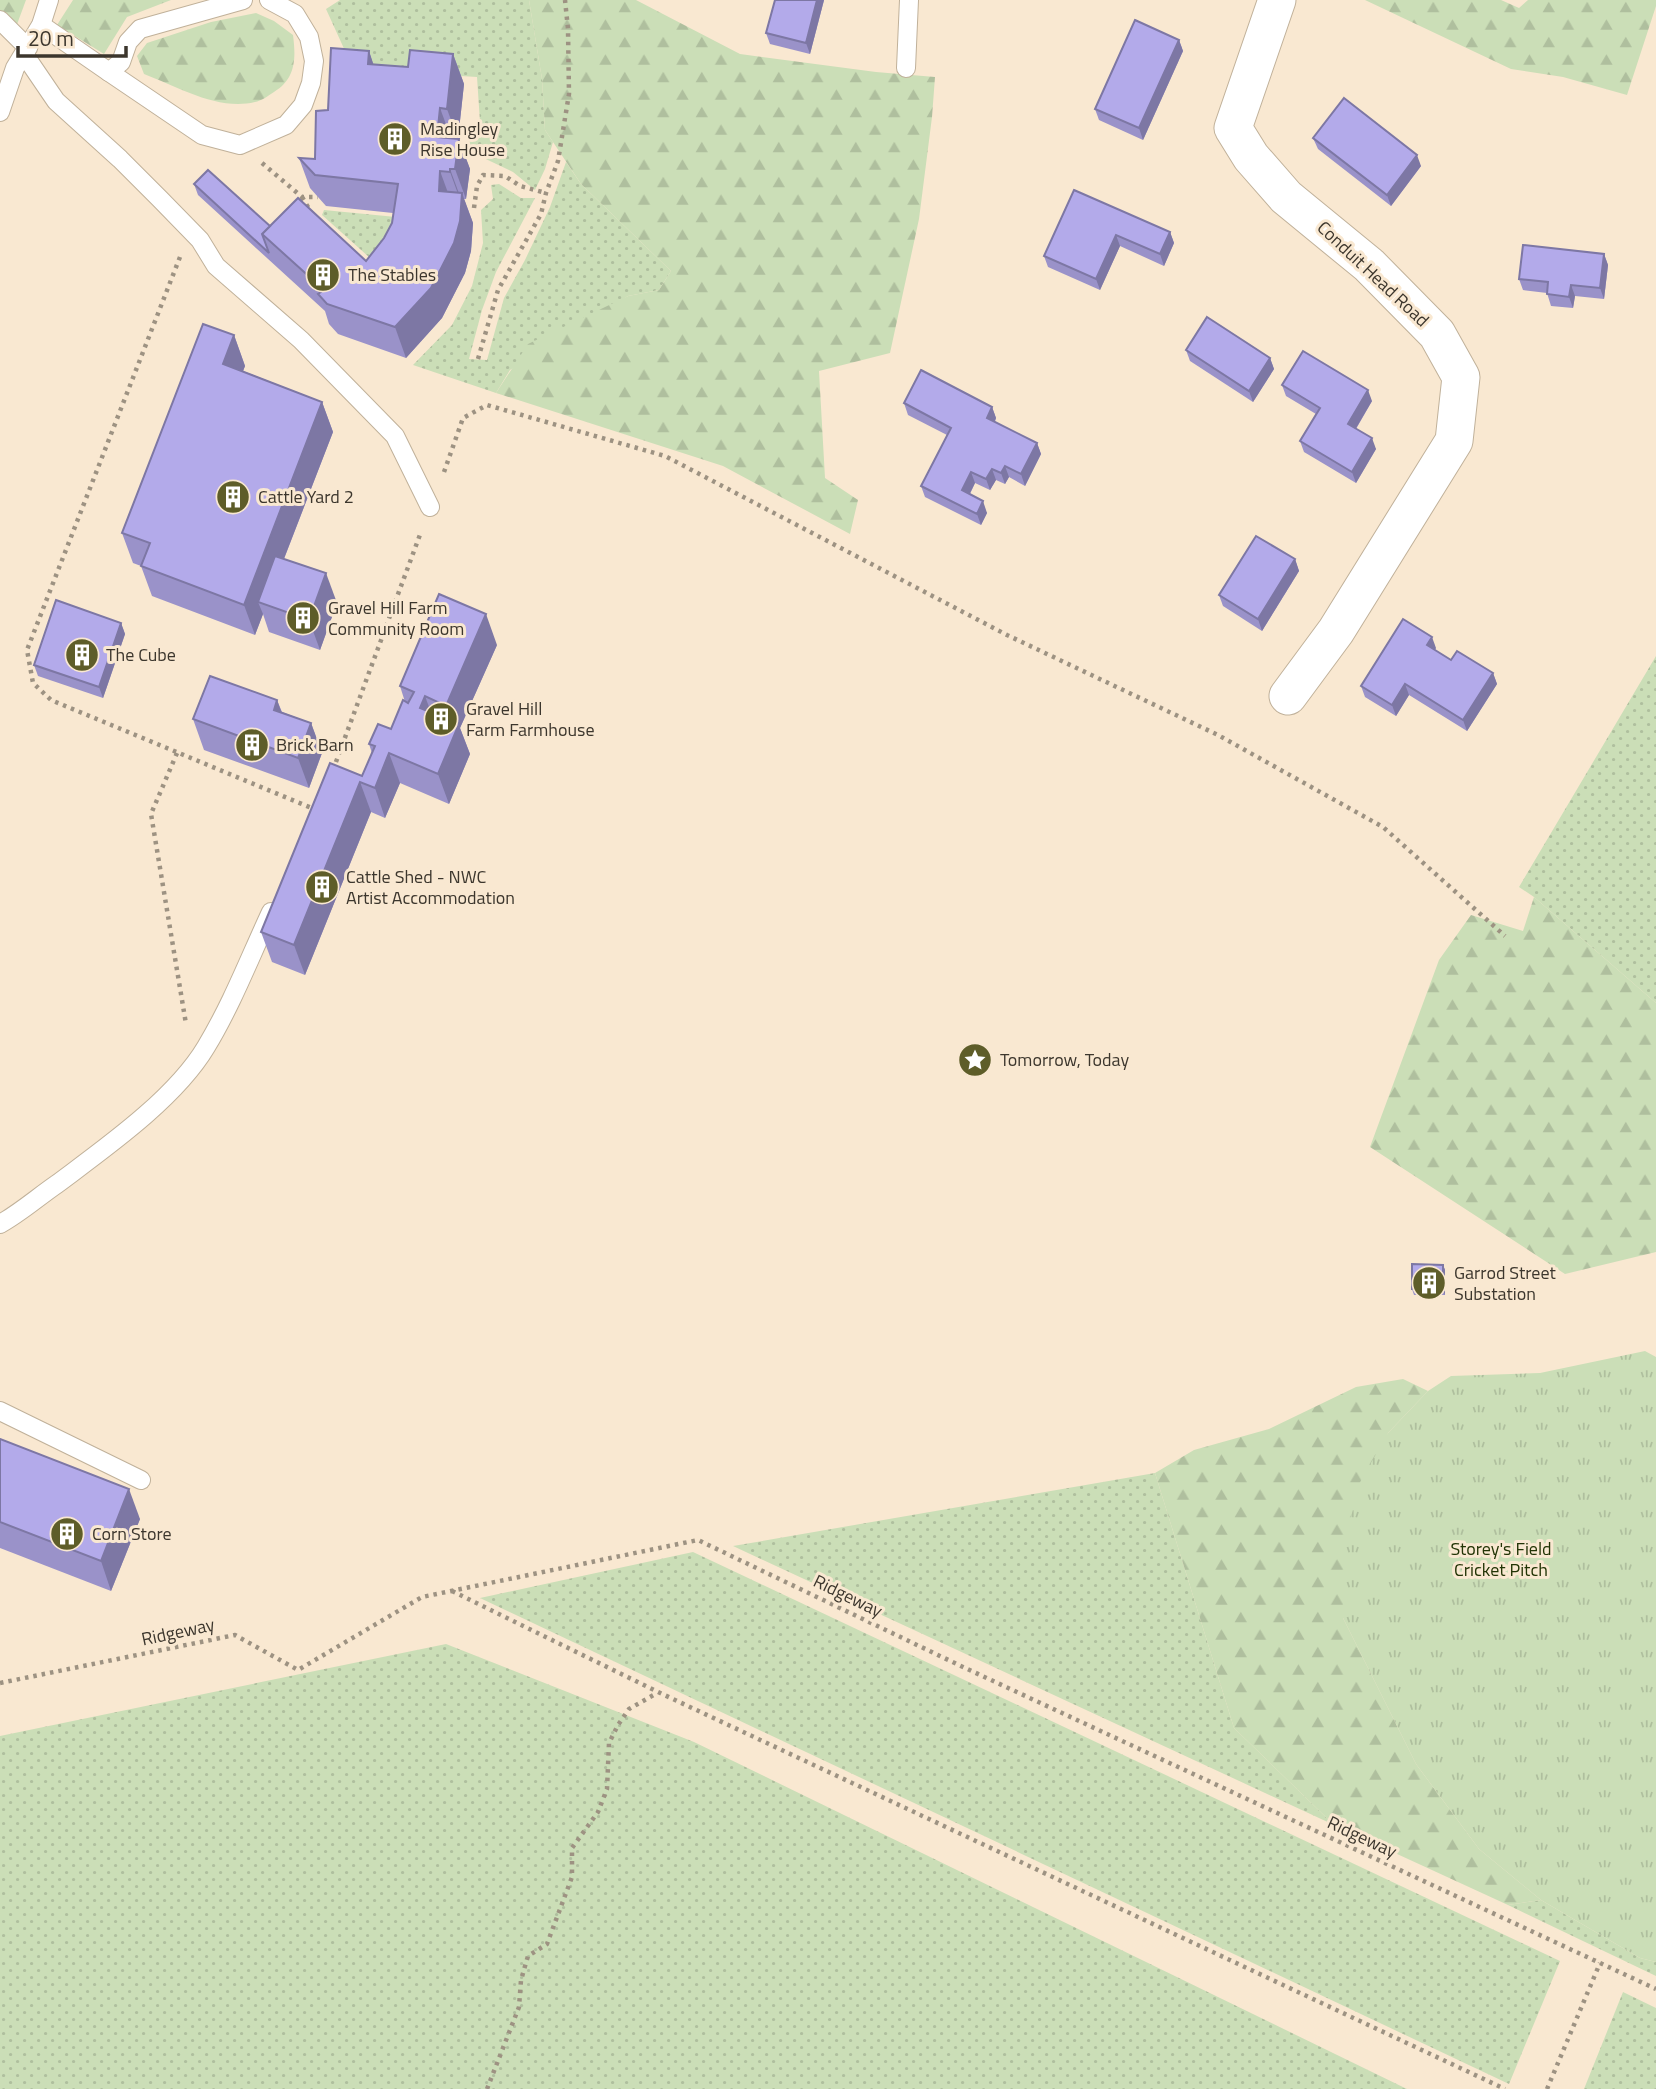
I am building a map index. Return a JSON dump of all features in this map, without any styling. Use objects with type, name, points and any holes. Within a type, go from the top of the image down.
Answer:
[{"type":"street","name":"Conduit Head Road","points":[[1277,0],[1233,128],[1251,157],[1286,197],[1369,265],[1437,334],[1461,377],[1454,441],[1336,631],[1288,696]]},
{"type":"lane","points":[[0,112],[15,68],[41,25],[49,0]]},
{"type":"lane","points":[[109,72],[121,62],[128,42],[139,29],[243,0]]},
{"type":"lane","points":[[41,25],[202,135],[240,145],[286,125],[303,105],[312,83],[314,61],[309,37],[295,14],[269,0]]},
{"type":"lane","points":[[906,68],[909,0]]},
{"type":"lane","points":[[0,20],[26,51],[55,101],[120,159],[200,240],[216,265],[301,340],[395,436],[430,507]]},
{"type":"lane","points":[[0,1224],[113,1142],[166,1095],[193,1066],[206,1048],[278,898]]},
{"type":"lane","points":[[0,1411],[141,1480]]},
{"type":"path","points":[[478,359],[498,290],[541,214],[558,161],[569,94],[565,0]]},
{"type":"path","points":[[240,145],[302,197],[316,219]]},
{"type":"path","points":[[474,208],[477,186],[482,176],[505,176],[520,186],[546,193]]},
{"type":"path","points":[[302,197],[318,197]]},
{"type":"path","points":[[190,230],[27,650],[33,682],[51,700],[318,810]]},
{"type":"path","points":[[332,773],[463,418],[487,405],[664,456],[1007,635],[1218,735],[1383,827],[1505,936]]},
{"type":"path","points":[[177,753],[151,814],[193,1066]]},
{"type":"path","name":"Ridgeway","points":[[0,1683],[235,1635],[298,1670],[422,1597],[698,1540],[975,1673],[1656,1989]]},
{"type":"path","points":[[451,1591],[658,1692],[1505,2089]]},
{"type":"path","points":[[487,2089],[519,2007],[521,1980],[528,1956],[547,1944],[572,1877],[572,1848],[598,1812],[607,1788],[609,1743],[629,1709],[658,1692]]},
{"type":"path","points":[[1547,2089],[1600,1963]]},
{"type":"green space","points":[[0,0],[26,0],[16,27],[0,23]]},
{"type":"green space","points":[[73,0],[171,0],[127,17],[104,54],[57,25]]},
{"type":"green space","points":[[340,0],[529,0],[542,79],[545,130],[553,142],[535,190],[513,172],[471,152],[467,135],[480,122],[477,77],[348,69],[346,53],[326,9]]},
{"type":"green space","points":[[529,0],[636,0],[740,54],[935,77],[919,219],[890,353],[819,371],[825,478],[858,500],[850,534],[723,466],[496,393],[528,344],[628,296],[659,290],[671,271],[581,184],[545,130],[542,79]]},
{"type":"green space","points":[[1365,0],[1501,0],[1519,8],[1528,0],[1656,0],[1656,6],[1627,95],[1563,77],[1511,69]]},
{"type":"green space","points":[[256,13],[274,21],[293,35],[294,44],[293,67],[287,81],[262,99],[241,104],[213,101],[144,74],[137,56],[147,43],[211,22]]},
{"type":"green space","points":[[566,162],[581,184],[671,271],[659,290],[628,296],[510,370],[496,393],[413,365],[452,325],[472,286],[483,243],[481,210],[493,199],[491,185],[499,184],[521,198],[535,198],[496,272],[482,310],[469,359],[487,360],[504,298],[550,207]]},
{"type":"green space","points":[[324,210],[396,217],[379,266],[322,215]]},
{"type":"green space","points":[[1656,656],[1656,1003],[1519,887]]},
{"type":"green space","points":[[1534,897],[1656,1003],[1656,1252],[1565,1274],[1370,1147],[1439,960],[1471,915],[1523,931]]},
{"type":"green space","name":"Storey's Field Cricket Pitch","points":[[1645,1351],[1656,1357],[1656,1962],[1640,1958],[1541,1900],[1479,1849],[1416,1764],[1343,1618],[1344,1547],[1359,1484],[1388,1433],[1428,1391],[1451,1376],[1540,1373]]},
{"type":"green space","points":[[1403,1379],[1428,1391],[1388,1433],[1343,1618],[1416,1764],[1479,1849],[1541,1900],[1508,1905],[1334,1825],[1234,1728],[1155,1473],[1194,1450],[1269,1429],[1356,1387]]},
{"type":"green space","points":[[1155,1473],[1234,1728],[1334,1825],[733,1546]]},
{"type":"green space","points":[[693,1552],[1560,1961],[1509,2084],[480,1598]]},
{"type":"green space","points":[[446,1644],[694,1742],[1407,2089],[0,2089],[0,1736]]},
{"type":"green space","points":[[1541,1900],[1640,1958],[1656,1962],[1656,1976],[1508,1905]]},
{"type":"green space","points":[[1623,1992],[1656,2008],[1656,2089],[1584,2089]]},
{"type":"building","points":[[775,0],[817,0],[806,43],[766,33]]},
{"type":"building","points":[[1135,20],[1179,40],[1139,128],[1095,109]]},
{"type":"building","points":[[331,48],[369,51],[368,64],[408,67],[410,50],[453,54],[447,109],[440,108],[437,137],[459,139],[455,169],[450,169],[450,172],[440,171],[439,191],[462,193],[460,221],[454,243],[431,288],[395,327],[327,304],[318,294],[324,290],[262,234],[298,198],[366,261],[392,223],[398,184],[315,175],[299,158],[315,159],[316,111],[328,110]]},
{"type":"building","points":[[1344,98],[1417,155],[1387,195],[1313,138]]},
{"type":"building","points":[[208,170],[270,226],[262,234],[269,253],[194,184]]},
{"type":"building","points":[[1074,190],[1170,232],[1160,254],[1116,235],[1096,279],[1044,256]]},
{"type":"building","points":[[1523,245],[1604,254],[1600,288],[1571,285],[1569,297],[1547,294],[1548,282],[1519,279]]},
{"type":"building","points":[[1207,317],[1270,358],[1249,391],[1186,350]]},
{"type":"building","name":"Cattle Yard 2","points":[[203,324],[234,335],[223,364],[322,402],[244,605],[141,566],[150,543],[122,533]]},
{"type":"building","points":[[1303,351],[1368,390],[1348,424],[1372,438],[1352,472],[1300,441],[1320,408],[1282,385]]},
{"type":"building","points":[[921,370],[992,407],[987,418],[1037,443],[1021,474],[1005,466],[1001,473],[992,469],[986,479],[971,472],[962,490],[983,501],[977,514],[921,486],[951,428],[904,403]]},
{"type":"building","points":[[1256,536],[1295,559],[1258,619],[1219,595]]},
{"type":"building","points":[[275,556],[326,573],[309,620],[258,602]]},
{"type":"building","points":[[439,594],[486,614],[446,706],[425,696],[420,708],[459,724],[438,774],[389,753],[375,788],[360,782],[294,945],[261,932],[330,763],[362,776],[375,746],[369,744],[378,724],[391,729],[403,700],[408,703],[414,692],[400,686]]},
{"type":"building","name":"The Cube","points":[[56,600],[121,623],[99,687],[34,665]]},
{"type":"building","points":[[1403,619],[1432,637],[1427,645],[1451,660],[1457,651],[1493,673],[1463,720],[1405,684],[1392,705],[1361,686]]},
{"type":"building","points":[[210,676],[277,700],[274,710],[311,723],[298,758],[193,719]]},
{"type":"building","name":"Garrod Street Substation","points":[[1412,1264],[1443,1265],[1443,1290],[1412,1289]]},
{"type":"building","name":"Corn Store","points":[[0,1439],[129,1489],[101,1561],[0,1522]]},
{"type":"place","name":"Madingley Rise House","points":[[395,139]]},
{"type":"place","name":"The Stables","points":[[323,275]]},
{"type":"place","name":"Cattle Yard 2","points":[[233,497]]},
{"type":"place","name":"Gravel Hill Farm Community Room","points":[[303,618]]},
{"type":"place","name":"The Cube","points":[[82,655]]},
{"type":"place","name":"Gravel Hill Farm Farmhouse","points":[[441,719]]},
{"type":"place","name":"Brick Barn","points":[[252,745]]},
{"type":"place","name":"Cattle Shed - NWC Artist Accommodation","points":[[322,887]]},
{"type":"place","name":"Tomorrow, Today","points":[[975,1060]]},
{"type":"place","name":"Garrod Street Substation","points":[[1429,1283]]},
{"type":"place","name":"Corn Store","points":[[67,1534]]}]
